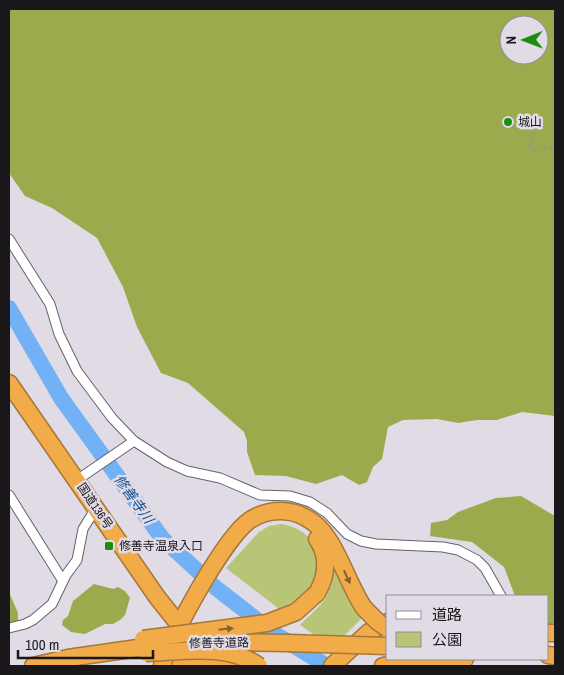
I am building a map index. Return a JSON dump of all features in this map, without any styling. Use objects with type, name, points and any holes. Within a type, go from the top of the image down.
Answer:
[{"type":"highway","name":"国道136号","points":[[9,384],[81,478],[96,508],[157,597],[180,626],[208,651],[229,666]]},
{"type":"highway","points":[[162,666],[180,626],[235,535],[249,521],[273,512],[290,512],[312,521],[324,534],[334,550],[353,591],[364,608],[386,628]]},
{"type":"highway","points":[[39,666],[99,658],[144,646],[267,623],[296,612],[317,593],[325,576],[325,558],[319,543],[308,530],[293,521],[275,520],[259,525],[251,530],[217,567]]},
{"type":"highway","points":[[336,662],[369,632],[386,623]]},
{"type":"highway","points":[[174,666],[180,626]]},
{"type":"highway","name":"修善寺道路","points":[[144,646],[221,642],[386,646]]},
{"type":"highway","points":[[144,646],[225,652],[245,657],[259,666]]},
{"type":"highway","points":[[180,666],[185,660],[196,658],[223,666]]},
{"type":"highway","points":[[383,666],[410,661],[437,660]]},
{"type":"street","points":[[9,239],[50,304],[59,334],[77,371],[112,418],[134,441],[167,462],[187,471],[220,478],[260,495],[290,496],[310,502],[347,534],[361,540],[376,544],[443,547],[458,550],[477,560],[500,595]]},
{"type":"street","points":[[81,478],[134,441]]},
{"type":"street","points":[[9,495],[63,581]]},
{"type":"street","points":[[9,628],[33,620],[55,598],[68,570],[77,560],[83,529],[96,508]]},
{"type":"path","points":[[505,128],[523,126],[534,129],[529,148],[534,150],[555,146]]},
{"type":"green space","points":[[9,9],[555,9],[555,416],[522,412],[497,420],[477,420],[458,423],[437,419],[403,420],[388,427],[382,459],[373,467],[367,482],[359,485],[342,475],[316,484],[286,476],[255,475],[247,452],[247,441],[244,432],[188,383],[161,373],[137,327],[123,287],[97,238],[52,208],[25,196],[9,173]]},
{"type":"green space","points":[[521,496],[555,516],[555,624],[549,624],[549,595],[515,595],[504,567],[472,542],[430,536],[431,523],[447,520],[458,512],[496,498]]},
{"type":"green space","points":[[281,524],[300,530],[307,536],[317,551],[318,560],[318,570],[309,595],[283,612],[226,568],[259,532],[269,526]]},
{"type":"green space","points":[[333,565],[363,617],[342,638],[319,638],[300,625],[329,593],[333,576]]},
{"type":"green space","points":[[94,584],[113,589],[118,587],[125,591],[130,598],[125,615],[113,624],[105,624],[85,634],[71,632],[62,625],[63,620],[68,616],[73,601]]},
{"type":"green space","points":[[9,592],[18,613],[18,622],[9,628]]},
{"type":"waterway","name":"修善寺川","points":[[9,308],[61,398],[162,538],[216,588],[275,634],[327,666]]},
{"type":"place","name":"城山","points":[[508,122]]},
{"type":"place","name":"修善寺温泉入口","points":[[109,546]]}]
